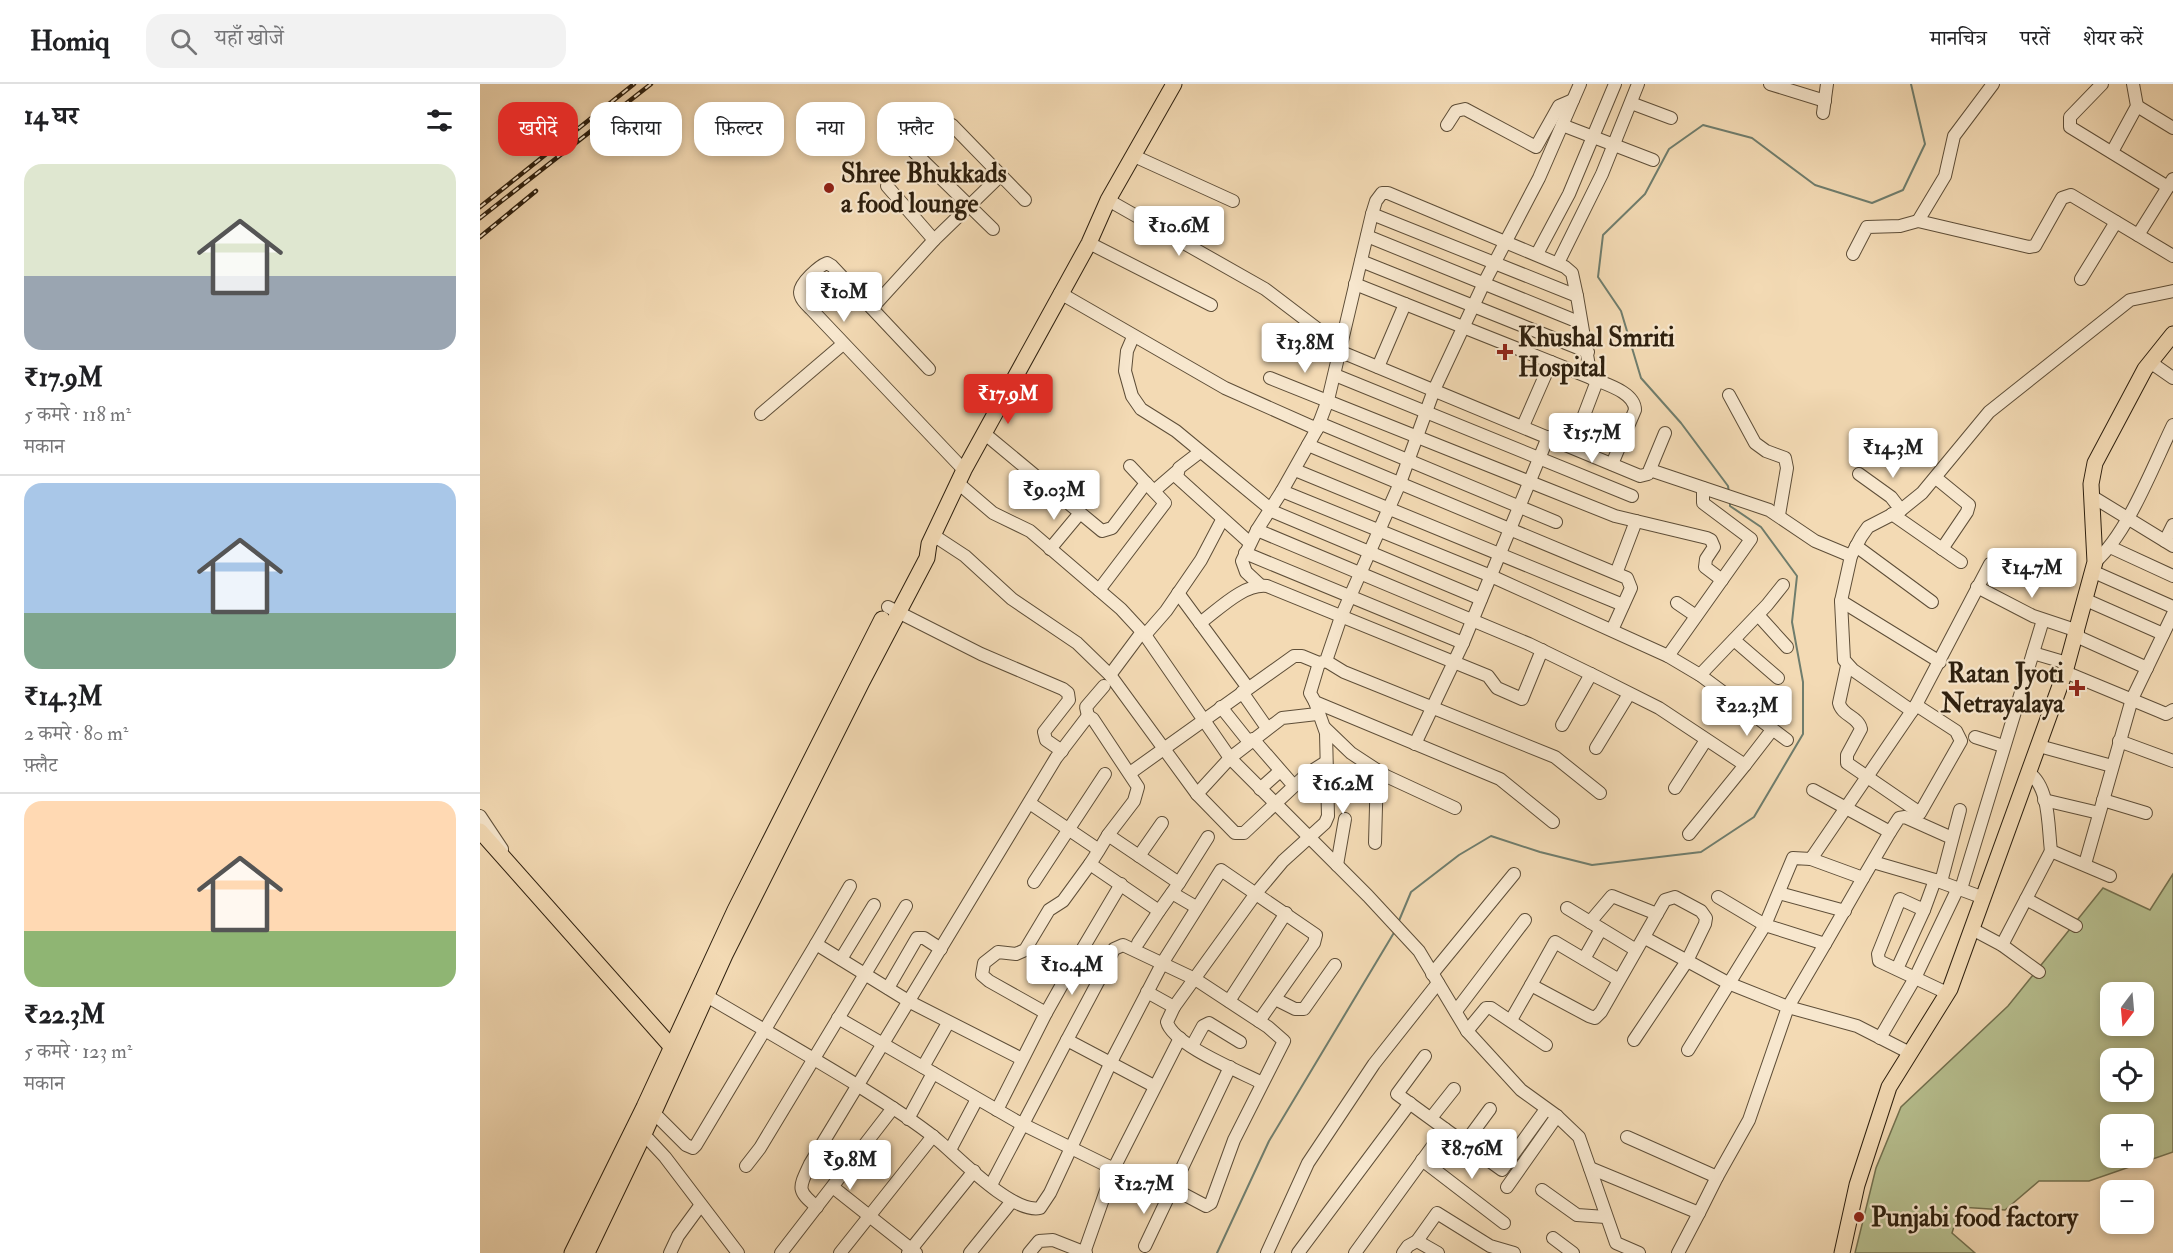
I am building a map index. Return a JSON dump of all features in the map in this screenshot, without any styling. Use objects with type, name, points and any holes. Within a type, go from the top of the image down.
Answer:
[{"type":"main road","points":[[586,1253],[701,993],[892,610],[927,558],[931,539],[961,477],[1089,243],[1108,200],[1174,84]]},
{"type":"main road","points":[[1842,1253],[1857,1185],[1889,1087],[1947,993],[1984,898],[2077,634],[2094,567],[2091,484],[2095,463],[2131,392],[2173,334]]},
{"type":"main road","points":[[2153,364],[2173,346]]},
{"type":"main road","points":[[480,831],[676,1050]]},
{"type":"main road","points":[[572,1253],[640,1130],[654,1113],[676,1050]]},
{"type":"street","points":[[1455,808],[1377,770],[1351,753],[1325,728],[1310,693],[1349,596],[1400,483],[1434,390],[1580,84]]},
{"type":"street","points":[[1537,254],[1569,194],[1615,84]]},
{"type":"street","points":[[1558,263],[1613,145],[1638,84]]},
{"type":"street","points":[[1770,84],[1786,86],[1824,107],[1827,84]]},
{"type":"street","points":[[1918,221],[1945,176],[1954,136],[1993,84]]},
{"type":"street","points":[[2112,152],[2137,106],[2133,84]]},
{"type":"street","points":[[2100,85],[2068,122],[2075,131],[2171,183],[2138,235]]},
{"type":"street","points":[[1447,125],[1456,111],[1465,109],[1536,147],[1558,106],[1565,101],[1573,100]]},
{"type":"street","points":[[1630,103],[1671,118]]},
{"type":"street","points":[[2137,106],[2173,128]]},
{"type":"street","points":[[1562,125],[1653,160]]},
{"type":"street","points":[[954,127],[999,177],[1025,200]]},
{"type":"street","points":[[919,156],[993,229]]},
{"type":"street","points":[[1134,156],[1233,201]]},
{"type":"street","points":[[872,308],[934,240],[999,177]]},
{"type":"street","points":[[887,186],[934,240]]},
{"type":"street","points":[[1542,650],[1522,699],[1497,688],[1488,676],[1260,585],[1242,566],[1247,548],[1295,470],[1318,426],[1328,400],[1368,236],[1371,214],[1379,196],[1388,193],[1558,263],[1572,273],[1594,379],[1572,447]]},
{"type":"street","points":[[1853,254],[1867,227],[1892,227],[1918,221],[2035,246],[2062,198],[2071,195],[2173,256]]},
{"type":"street","points":[[1108,200],[1265,289],[1340,349],[1378,367],[1644,476],[1650,470],[1665,433]]},
{"type":"street","points":[[1371,214],[1577,296]]},
{"type":"street","points":[[2080,279],[2116,222]]},
{"type":"street","points":[[1368,236],[1581,323]]},
{"type":"street","points":[[1089,243],[1212,305]]},
{"type":"street","points":[[1361,261],[1588,352]]},
{"type":"street","points":[[929,369],[827,263],[802,285],[800,292],[802,299],[993,513],[1030,531],[1099,590],[1144,634],[1230,758],[1358,886],[1419,951],[1467,1031],[1521,1090],[1557,1116],[1579,1137],[1615,1248],[1639,1253]]},
{"type":"street","points":[[1355,284],[1464,326],[1626,394],[1635,405],[1612,464]]},
{"type":"street","points":[[1952,838],[1918,818],[1846,759],[1860,729],[1859,724],[1840,708],[1839,703],[1847,666],[1842,651],[1841,601],[1853,551],[1868,527],[1896,512],[1936,478],[1989,412],[2130,300],[2173,291]]},
{"type":"street","points":[[1060,293],[1225,388],[1409,460],[1556,522]]},
{"type":"street","points":[[1378,367],[1405,304]]},
{"type":"street","points":[[1133,337],[1125,360],[1127,382],[1132,396],[1141,409],[1176,431],[1280,516],[1481,599]]},
{"type":"street","points":[[761,414],[843,344]]},
{"type":"street","points":[[1523,426],[1551,362]]},
{"type":"street","points":[[2153,364],[2173,378]]},
{"type":"street","points":[[1335,375],[1632,496]]},
{"type":"street","points":[[1270,378],[1530,483],[1636,521],[1712,540],[1714,547],[1706,559],[1705,567],[1722,580]]},
{"type":"street","points":[[1729,395],[1755,443],[1785,458],[1787,468],[1774,512]]},
{"type":"street","points":[[2173,425],[2110,547],[2094,567],[2173,607]]},
{"type":"street","points":[[985,434],[1102,531],[1107,530],[1150,487],[1176,472],[1200,452]]},
{"type":"street","points":[[1415,744],[1473,620],[1548,437]]},
{"type":"street","points":[[1308,446],[1617,572],[1630,583],[1631,588],[1612,630]]},
{"type":"street","points":[[1099,590],[1165,503],[1130,466]]},
{"type":"street","points":[[1295,470],[1623,605]]},
{"type":"street","points":[[1650,470],[1774,512],[1809,538],[1853,551],[1932,602]]},
{"type":"street","points":[[1176,472],[1177,477],[1222,520],[1247,548],[1349,596],[1463,643]]},
{"type":"street","points":[[1860,474],[1891,496],[1896,512],[1941,549],[1961,562]]},
{"type":"street","points":[[1936,478],[1966,501],[1969,508],[1941,549]]},
{"type":"street","points":[[1668,656],[1751,539],[1703,503],[1703,488]]},
{"type":"street","points":[[1282,491],[1491,576],[1668,656],[1700,675],[1787,740]]},
{"type":"street","points":[[2093,497],[2169,544],[2173,525]]},
{"type":"street","points":[[1050,549],[1080,513]]},
{"type":"street","points":[[1046,1013],[995,986],[982,975],[982,969],[990,955],[998,952],[1016,954],[1025,950],[1049,910],[1063,901],[1137,794],[1138,788],[1130,773],[1093,719],[1088,716],[1086,708],[1179,593],[1201,560],[1222,520]]},
{"type":"street","points":[[1617,572],[1636,521]]},
{"type":"street","points":[[1257,530],[1542,650],[1659,708],[1745,765]]},
{"type":"street","points":[[931,539],[965,556],[1012,599],[1077,643],[1164,749],[1197,794],[1240,835],[1294,786],[1326,762]]},
{"type":"street","points":[[2110,547],[2173,576]]},
{"type":"street","points":[[1811,859],[1914,708],[1990,564]]},
{"type":"street","points":[[1200,623],[1244,591],[1260,585]]},
{"type":"street","points":[[1700,675],[1758,615],[1783,585]]},
{"type":"street","points":[[1977,586],[2043,620],[2147,668]]},
{"type":"street","points":[[1179,593],[1268,728]]},
{"type":"street","points":[[2086,600],[2163,634]]},
{"type":"street","points":[[1841,601],[1940,662]]},
{"type":"street","points":[[1677,603],[1696,616]]},
{"type":"street","points":[[892,610],[981,654],[1064,689],[1068,693],[1069,700],[1044,732],[1046,740],[1062,751]]},
{"type":"street","points":[[2085,864],[2132,699],[2173,614]]},
{"type":"street","points":[[1758,615],[1787,647]]},
{"type":"street","points":[[1880,1038],[1914,978],[1959,889],[2043,620]]},
{"type":"street","points":[[1734,640],[1778,678]]},
{"type":"street","points":[[2033,653],[2166,714],[2173,710]]},
{"type":"street","points":[[1130,773],[1294,656],[1302,656],[1323,662],[1555,758],[1600,793]]},
{"type":"street","points":[[1847,666],[1956,731],[1961,741],[1918,818]]},
{"type":"street","points":[[1562,725],[1591,674]]},
{"type":"street","points":[[1596,748],[1629,694]]},
{"type":"street","points":[[1221,707],[1294,786]]},
{"type":"street","points":[[1197,794],[1230,758],[1268,728],[1288,716],[1316,708],[1415,744],[1500,779],[1553,822]]},
{"type":"street","points":[[817,1207],[801,1194],[803,1179],[1062,751],[1088,716]]},
{"type":"street","points":[[1262,1083],[1192,1046],[1180,1038],[1167,1022],[1174,1007],[1257,892],[1283,861],[1325,823],[1328,816],[1325,728]]},
{"type":"street","points":[[1689,834],[1772,730]]},
{"type":"street","points":[[1975,737],[2003,746]]},
{"type":"street","points":[[1675,788],[1706,740]]},
{"type":"street","points":[[2119,741],[2173,761]]},
{"type":"street","points":[[2038,746],[2112,766]]},
{"type":"street","points":[[1375,843],[1377,770]]},
{"type":"street","points":[[1260,789],[1280,771]]},
{"type":"street","points":[[2002,945],[2051,851],[2044,800],[2039,782],[2029,773]]},
{"type":"street","points":[[1034,882],[1105,774]]},
{"type":"street","points":[[1813,790],[1890,832]]},
{"type":"street","points":[[2044,800],[2099,813]]},
{"type":"street","points":[[2103,800],[2146,813]]},
{"type":"street","points":[[1030,804],[1099,850]]},
{"type":"street","points":[[1897,969],[1938,881],[1960,810]]},
{"type":"street","points":[[480,816],[510,863]]},
{"type":"street","points":[[1678,1253],[1749,1120],[1788,1007],[1899,818],[1918,818]]},
{"type":"street","points":[[1337,865],[1346,819]]},
{"type":"street","points":[[1139,856],[1162,823]]},
{"type":"street","points":[[1108,835],[1139,856],[1196,907]]},
{"type":"street","points":[[1138,943],[1208,837]]},
{"type":"street","points":[[1325,854],[1342,839]]},
{"type":"street","points":[[2051,851],[2110,876]]},
{"type":"street","points":[[1688,1050],[1765,925],[1793,858],[1811,859],[1863,878]]},
{"type":"street","points":[[1873,862],[1938,881],[1984,898]]},
{"type":"street","points":[[1090,864],[1159,910]]},
{"type":"street","points":[[701,993],[814,1058],[893,1108],[933,1136],[1012,1201],[1025,1208],[1040,1208],[1050,1193],[1111,1062],[1147,992],[1196,907],[1221,870],[1313,931],[1316,938],[1259,1021]]},
{"type":"street","points":[[1267,1253],[1308,1163],[1432,975],[1514,874]]},
{"type":"street","points":[[997,1110],[1046,1013],[1121,884]]},
{"type":"street","points":[[654,1113],[686,1145],[693,1148],[766,1030],[850,886]]},
{"type":"street","points":[[1779,893],[1845,911]]},
{"type":"street","points":[[1590,922],[1612,896],[1657,914]]},
{"type":"street","points":[[1530,985],[1595,1018],[1645,938],[1657,914],[1670,897],[1704,915],[1705,924],[1687,961],[1634,1040]]},
{"type":"street","points":[[1718,897],[1765,925],[1825,944]]},
{"type":"street","points":[[1924,910],[1900,899],[1878,954],[1879,961],[1947,993]]},
{"type":"street","points":[[2026,899],[2076,926]]},
{"type":"street","points":[[841,959],[874,904]]},
{"type":"street","points":[[746,1166],[760,1148],[906,906]]},
{"type":"street","points":[[1567,908],[1636,950]]},
{"type":"street","points":[[1229,1001],[1286,913]]},
{"type":"street","points":[[1456,1011],[1526,920]]},
{"type":"street","points":[[1584,959],[1601,929]]},
{"type":"street","points":[[1972,929],[2002,945],[2039,972]]},
{"type":"street","points":[[888,988],[917,938],[924,938],[941,949]]},
{"type":"street","points":[[1645,938],[1728,983],[1788,1007],[1857,1026],[1910,1053]]},
{"type":"street","points":[[1511,1020],[1555,942],[1619,980]]},
{"type":"street","points":[[816,944],[910,1002],[1022,1059]]},
{"type":"street","points":[[838,1018],[1023,1124],[1114,1168],[1200,1205],[1211,1203],[1234,1140],[1284,1041],[1259,1021],[1195,979],[1123,945],[1114,949],[1099,980],[1067,1040],[1023,1124],[991,1185]]},
{"type":"street","points":[[1073,965],[1099,980]]},
{"type":"street","points":[[1275,999],[1295,1009],[1304,1009],[1335,965]]},
{"type":"street","points":[[1147,992],[1174,1007]]},
{"type":"street","points":[[1467,1031],[1486,1008],[1496,1009],[1546,1045]]},
{"type":"street","points":[[908,1119],[948,1023]]},
{"type":"street","points":[[1192,1046],[1203,1026],[1209,1023],[1240,1042]]},
{"type":"street","points":[[1029,1253],[1039,1241],[1053,1240],[1085,1253],[1114,1168],[1180,1038]]},
{"type":"street","points":[[1067,1040],[1154,1086]]},
{"type":"street","points":[[1425,1056],[1397,1094],[1502,1170],[1546,1109]]},
{"type":"street","points":[[1144,1246],[1230,1067]]},
{"type":"street","points":[[1431,1118],[1454,1089]]},
{"type":"street","points":[[950,1150],[978,1099]]},
{"type":"street","points":[[1298,1253],[1410,1104]]},
{"type":"street","points":[[781,1253],[834,1188],[893,1108]]},
{"type":"street","points":[[1465,1143],[1490,1108]]},
{"type":"street","points":[[1507,1186],[1557,1116]]},
{"type":"street","points":[[1534,1126],[1545,1134]]},
{"type":"street","points":[[1355,1253],[1445,1129]]},
{"type":"street","points":[[640,1130],[665,1157],[738,1253]]},
{"type":"street","points":[[840,1253],[933,1136]]},
{"type":"street","points":[[1627,1137],[1717,1177]]},
{"type":"street","points":[[1422,1160],[1504,1223]]},
{"type":"street","points":[[1590,1168],[1698,1213]]},
{"type":"street","points":[[834,1188],[912,1252],[974,1171]]},
{"type":"street","points":[[1542,1190],[1577,1215],[1606,1216]]},
{"type":"street","points":[[969,1253],[1012,1201]]},
{"type":"street","points":[[670,1253],[678,1236],[700,1206]]},
{"type":"street","points":[[1403,1253],[1417,1241],[1437,1213],[1496,1250],[1514,1253]]},
{"type":"street","points":[[1553,1238],[1573,1253]]},
{"type":"street","points":[[1417,1241],[1438,1253]]},
{"type":"green space","points":[[2173,874],[2173,1152],[2154,1159],[2154,1114],[2100,1114],[2100,1168],[2127,1168],[2089,1181],[2039,1181],[2005,1210],[1960,1207],[1952,1233],[1975,1253],[1855,1253],[1876,1168],[1901,1107],[2008,1006],[2103,888],[2150,910]]},
{"type":"waterway","points":[[1729,493],[1728,486],[1681,423],[1641,378],[1621,311],[1598,277],[1603,235],[1645,194],[1669,149],[1703,125],[1752,138],[1815,185],[1872,203],[1903,190],[1925,144],[1911,84]]},
{"type":"waterway","points":[[1398,923],[1411,892],[1459,855],[1491,836],[1540,852],[1592,865],[1701,852],[1754,817],[1803,734],[1803,682],[1792,622],[1797,576],[1761,527],[1730,506],[1730,501]]},
{"type":"waterway","points":[[1217,1253],[1269,1141],[1395,931]]},
{"type":"railway","points":[[480,207],[634,84]]},
{"type":"railway","points":[[480,218],[651,84]]},
{"type":"railway","points":[[480,237],[536,191]]},
{"type":"place","name":"Shree Bhukkads a food lounge","points":[[829,188]]},
{"type":"place","name":"Khushal Smriti Hospital","points":[[1505,352]]},
{"type":"place","name":"Ratan Jyoti Netrayalaya","points":[[2077,688]]},
{"type":"place","name":"Punjabi food factory","points":[[1859,1217]]}]
